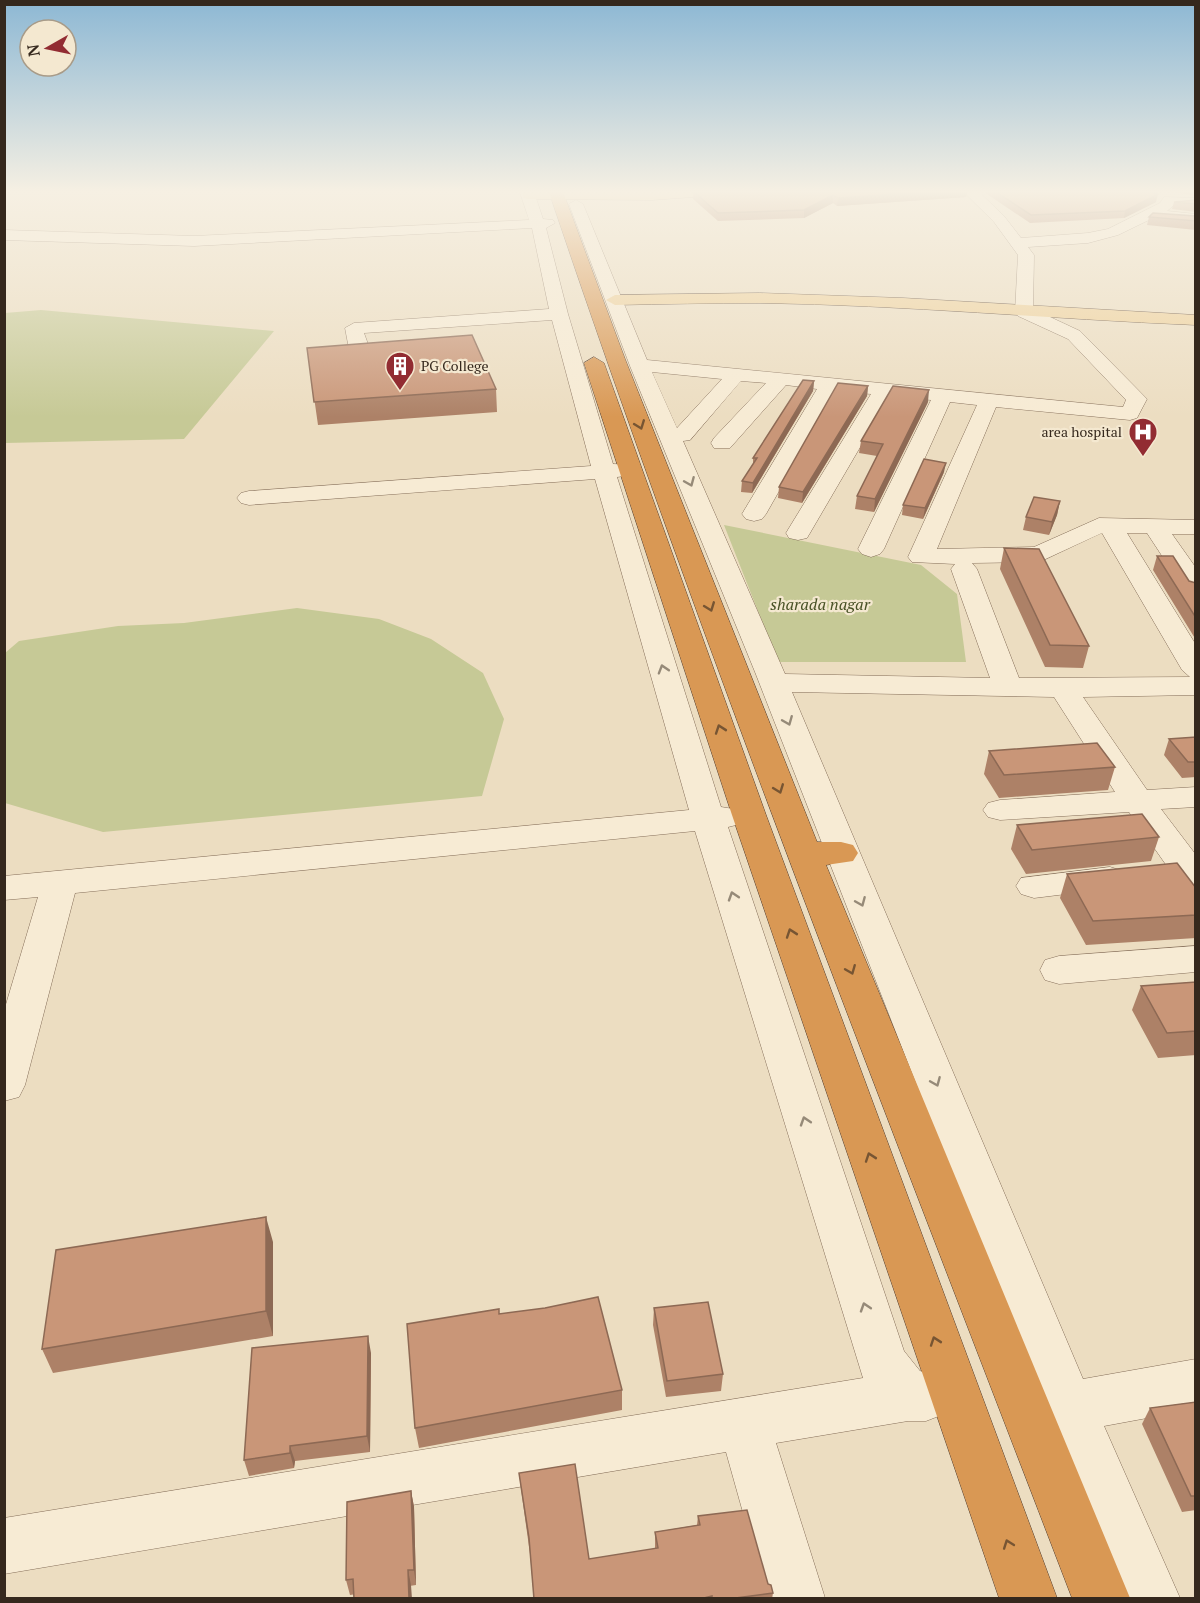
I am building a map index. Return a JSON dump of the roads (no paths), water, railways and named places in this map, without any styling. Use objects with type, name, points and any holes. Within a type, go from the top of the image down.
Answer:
[{"type":"highway","points":[[566,267],[582,291],[823,854]]},
{"type":"highway","points":[[617,470],[749,815],[931,1396],[1028,1599]]},
{"type":"highway","points":[[1048,1411],[1101,1599]]},
{"type":"main road","points":[[582,291],[903,303],[1024,312],[1196,320]]},
{"type":"street","points":[[577,267],[617,470],[708,818],[883,1365],[931,1396]]},
{"type":"street","points":[[640,365],[1130,414],[1137,399],[1074,335],[1024,312],[1026,267]]},
{"type":"street","points":[[366,352],[354,328],[473,320],[582,291]]},
{"type":"street","points":[[582,291],[640,365],[671,436],[774,683],[823,854],[955,1126],[1048,1411],[1151,1599]]},
{"type":"street","points":[[473,320],[479,341]]},
{"type":"street","points":[[671,436],[682,435],[737,374]]},
{"type":"street","points":[[722,443],[780,380]]},
{"type":"street","points":[[754,514],[829,385]]},
{"type":"street","points":[[798,533],[883,390]]},
{"type":"street","points":[[871,549],[943,396]]},
{"type":"street","points":[[989,400],[921,557],[1039,554],[1099,525],[1196,527]]},
{"type":"street","points":[[249,498],[617,470]]},
{"type":"street","points":[[1110,525],[1196,670]]},
{"type":"street","points":[[1154,526],[1196,588]]},
{"type":"street","points":[[964,569],[1008,687]]},
{"type":"street","points":[[774,683],[1063,688],[1196,686]]},
{"type":"street","points":[[1063,688],[1137,800],[1193,874]]},
{"type":"street","points":[[1000,810],[1196,796]]},
{"type":"street","points":[[4,888],[749,815]]},
{"type":"street","points":[[1034,886],[1147,875],[1193,874]]},
{"type":"street","points":[[4,1085],[60,882]]},
{"type":"street","points":[[1059,970],[1196,959]]},
{"type":"street","points":[[1048,1411],[1196,1384]]},
{"type":"street","points":[[4,1545],[744,1424],[931,1396]]},
{"type":"street","points":[[744,1424],[796,1599]]},
{"type":"place","name":"PG College","points":[[400,392]]},
{"type":"place","name":"area hospital","points":[[1143,458]]},
{"type":"park label","name":"sharada nagar","points":[[820,604]]}]
